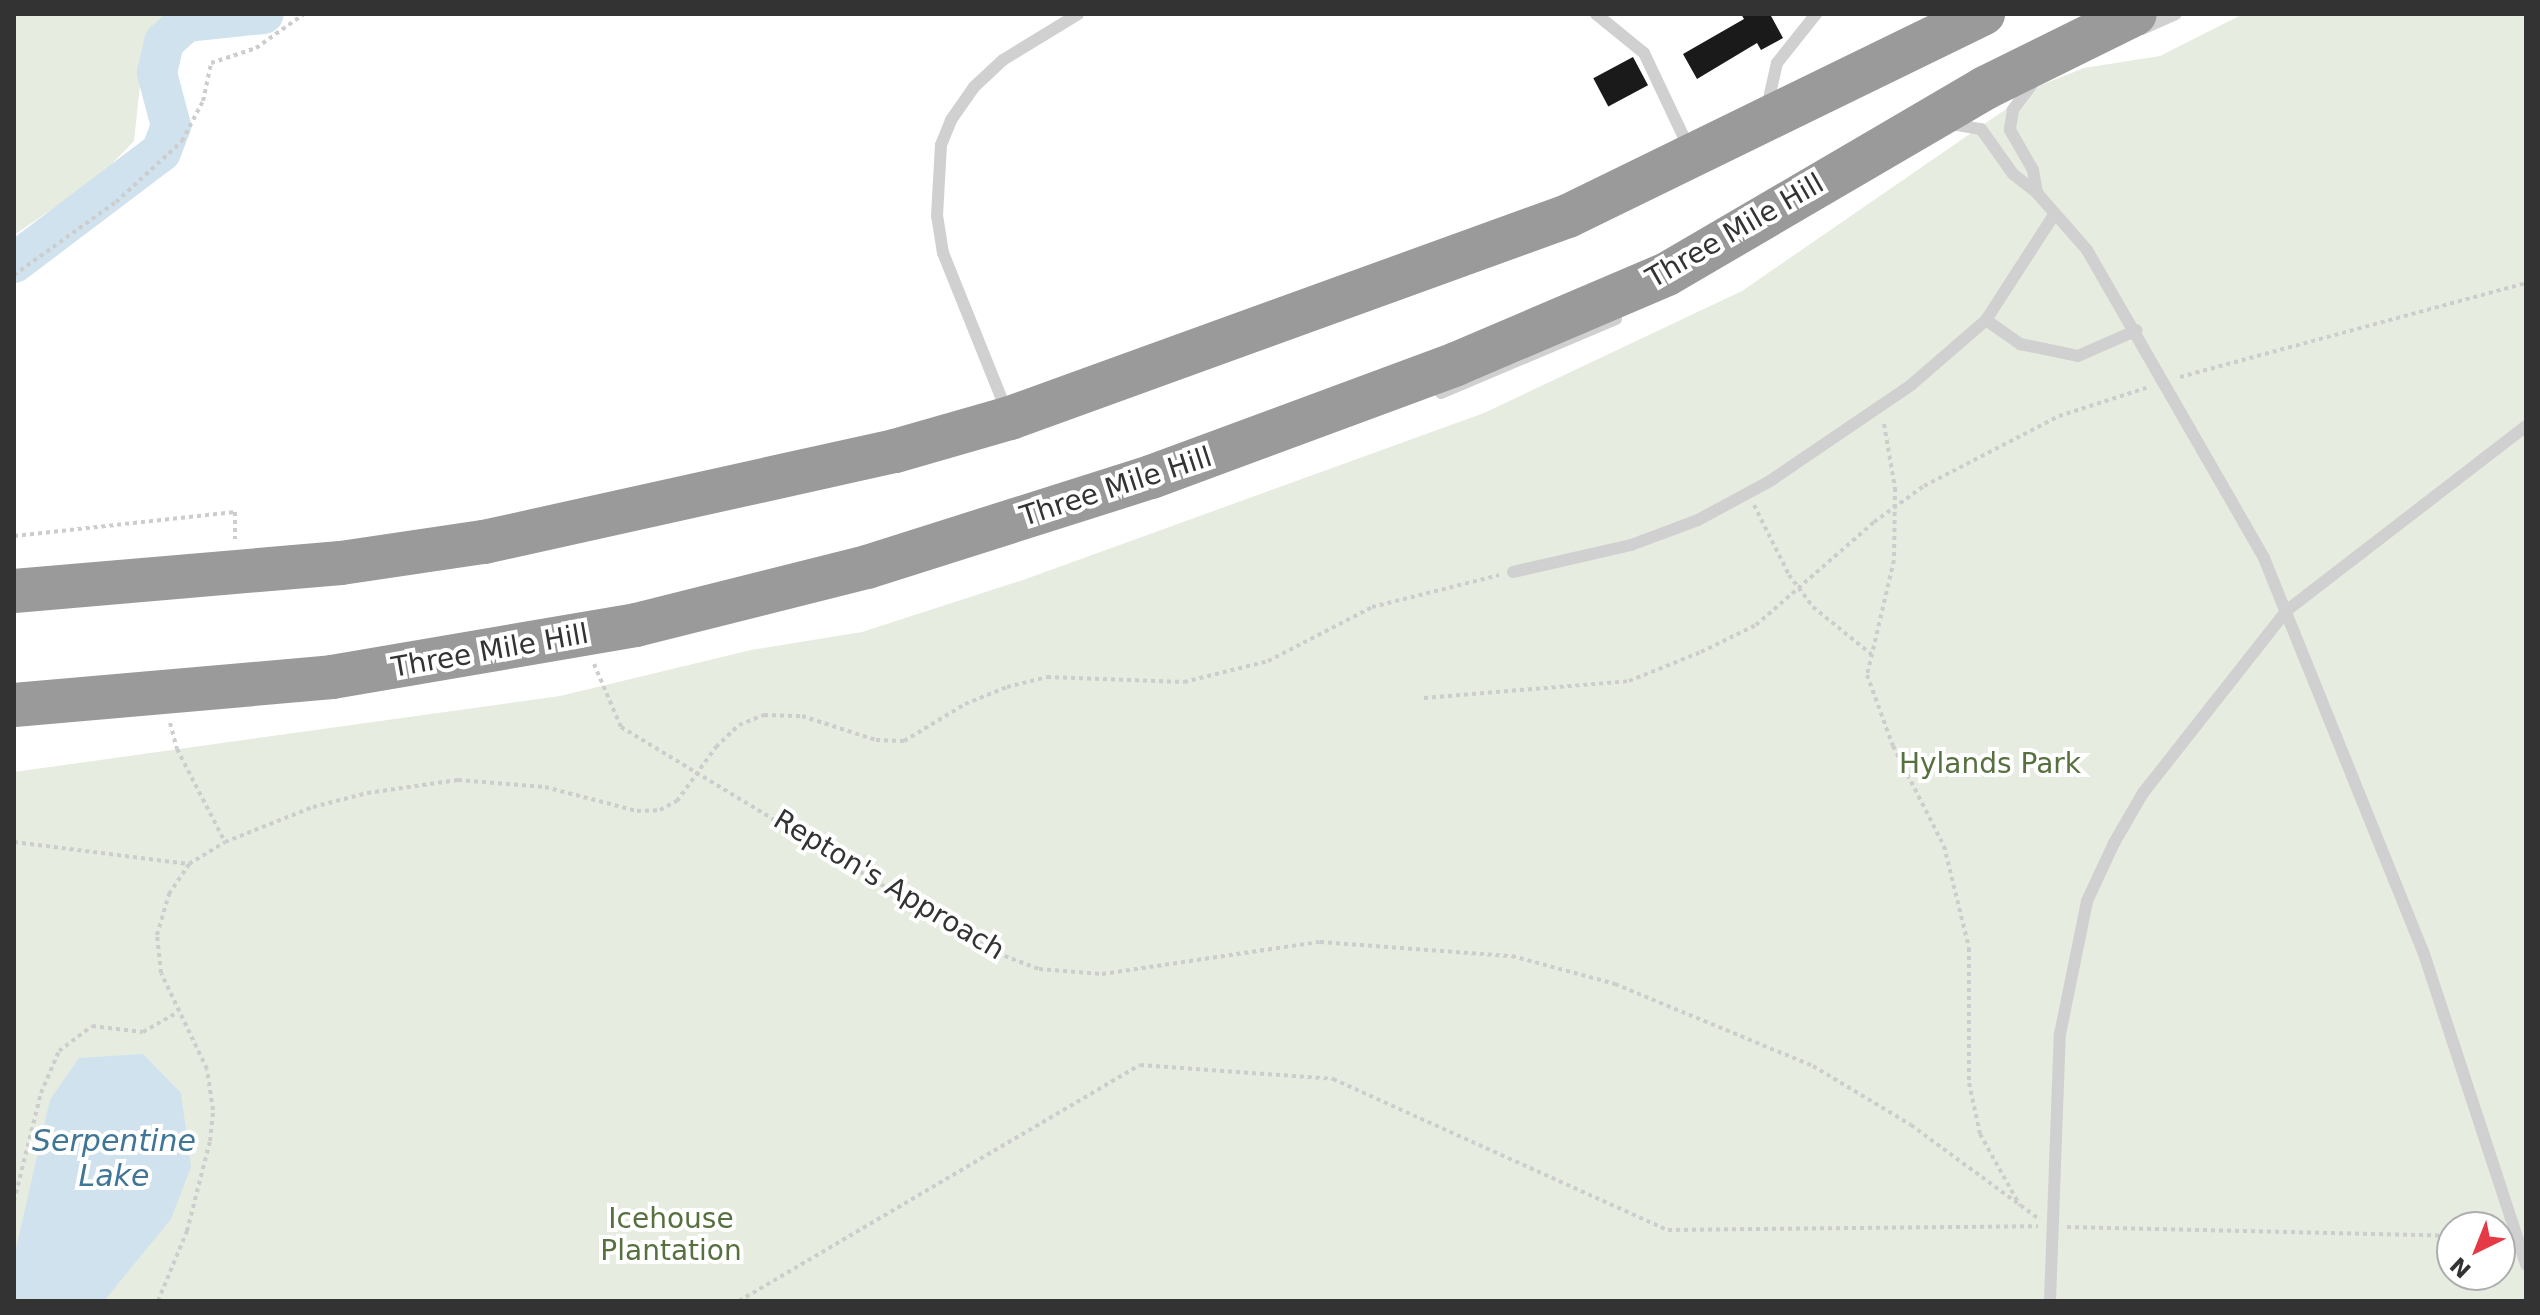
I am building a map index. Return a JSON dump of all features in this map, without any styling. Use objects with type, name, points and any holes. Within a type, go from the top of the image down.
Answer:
[{"type":"highway","points":[[14,591],[401,555],[631,514],[895,451],[1010,418],[1502,242],[1694,158],[1966,17]]},
{"type":"highway","name":"Three Mile Hill","points":[[14,705],[332,677],[636,625],[867,567],[1151,477],[1470,359],[1667,274],[1810,187],[1921,128],[1985,88],[2130,25]]},
{"type":"lane","points":[[1010,418],[956,295],[943,253],[937,216],[941,145],[951,120],[974,87],[1003,60],[1078,14]]},
{"type":"lane","points":[[1596,14],[1644,53],[1694,158]]},
{"type":"lane","points":[[1766,122],[1777,63],[1816,14]]},
{"type":"lane","points":[[2130,25],[2176,14]]},
{"type":"lane","points":[[2037,193],[2033,170],[2010,130],[2013,110],[2040,78],[2083,57]]},
{"type":"lane","points":[[1921,128],[1954,124],[1981,129],[2013,174],[2037,193],[2087,250],[2137,330],[2230,496],[2286,611],[2423,951],[2526,1265]]},
{"type":"lane","points":[[1688,279],[1810,187]]},
{"type":"lane","points":[[1513,572],[1631,545],[1698,520],[1750,492],[1880,407],[1986,320],[2054,215]]},
{"type":"lane","points":[[1423,399],[1535,356],[1635,309]]},
{"type":"lane","points":[[1986,320],[2020,344],[2078,356],[2137,330]]},
{"type":"lane","points":[[2050,1301],[2050,1226],[2060,1034],[2087,901],[2143,793],[2286,611],[2526,426]]},
{"type":"lane","points":[[1151,477],[1270,449]]},
{"type":"path","points":[[14,275],[116,202],[182,141],[203,101],[211,63],[256,48],[304,14]]},
{"type":"path","points":[[1424,698],[1629,681],[1741,633],[1800,591],[1894,505],[2059,416],[2164,382],[2526,283]]},
{"type":"path","points":[[1750,492],[1800,591],[1829,623],[1871,654],[1894,560],[1892,458],[1880,407]]},
{"type":"path","points":[[14,536],[235,512],[238,571]]},
{"type":"path","points":[[158,1301],[187,1231],[210,1141],[213,1110],[207,1069],[161,973],[157,935],[169,894],[189,864],[225,842],[327,803],[458,780],[545,787],[637,811],[660,810],[677,801],[739,725],[764,715],[802,716],[876,740],[904,741],[965,704],[1007,687],[1047,677],[1184,682],[1268,661],[1372,607],[1513,572]]},
{"type":"path","name":"Repton's Approach","points":[[604,683],[621,727],[944,923],[1039,969],[1102,974],[1320,942],[1512,956],[1615,984],[1813,1066],[1911,1125],[2021,1208],[1980,1134],[1969,1083],[1969,948],[1944,846],[1893,746],[1867,675],[1871,654]]},
{"type":"path","points":[[169,721],[177,749],[225,842]]},
{"type":"path","points":[[14,842],[189,864]]},
{"type":"path","points":[[14,1201],[41,1093],[59,1051],[92,1026],[143,1032],[178,1012]]},
{"type":"path","points":[[739,1301],[1140,1065],[1333,1079],[1668,1230],[2050,1226],[2436,1236]]},
{"type":"green space","points":[[14,14],[191,14],[171,20],[144,48],[134,141],[99,177],[14,235]]},
{"type":"green space","name":"Hylands Park","points":[[2243,14],[2526,14],[2526,1301],[14,1301],[14,772],[560,696],[751,650],[862,632],[1023,580],[1484,413],[1742,291],[2041,85],[2084,68],[2160,56]]},
{"type":"water","name":"Serpentine Lake","points":[[143,1054],[181,1093],[191,1167],[171,1219],[104,1301],[14,1301],[14,1257],[50,1100],[79,1058]]},
{"type":"building","points":[[1741,14],[1770,14],[1783,38],[1761,50],[1757,43],[1697,79],[1683,54],[1744,19]]},
{"type":"building","points":[[1633,57],[1648,85],[1608,106],[1593,78]]},
{"type":"waterway","points":[[14,263],[161,152],[171,126],[157,73],[164,42],[186,22],[264,14]]},
{"type":"park label","name":"Icehouse Plantation","points":[[671,1235]]}]
